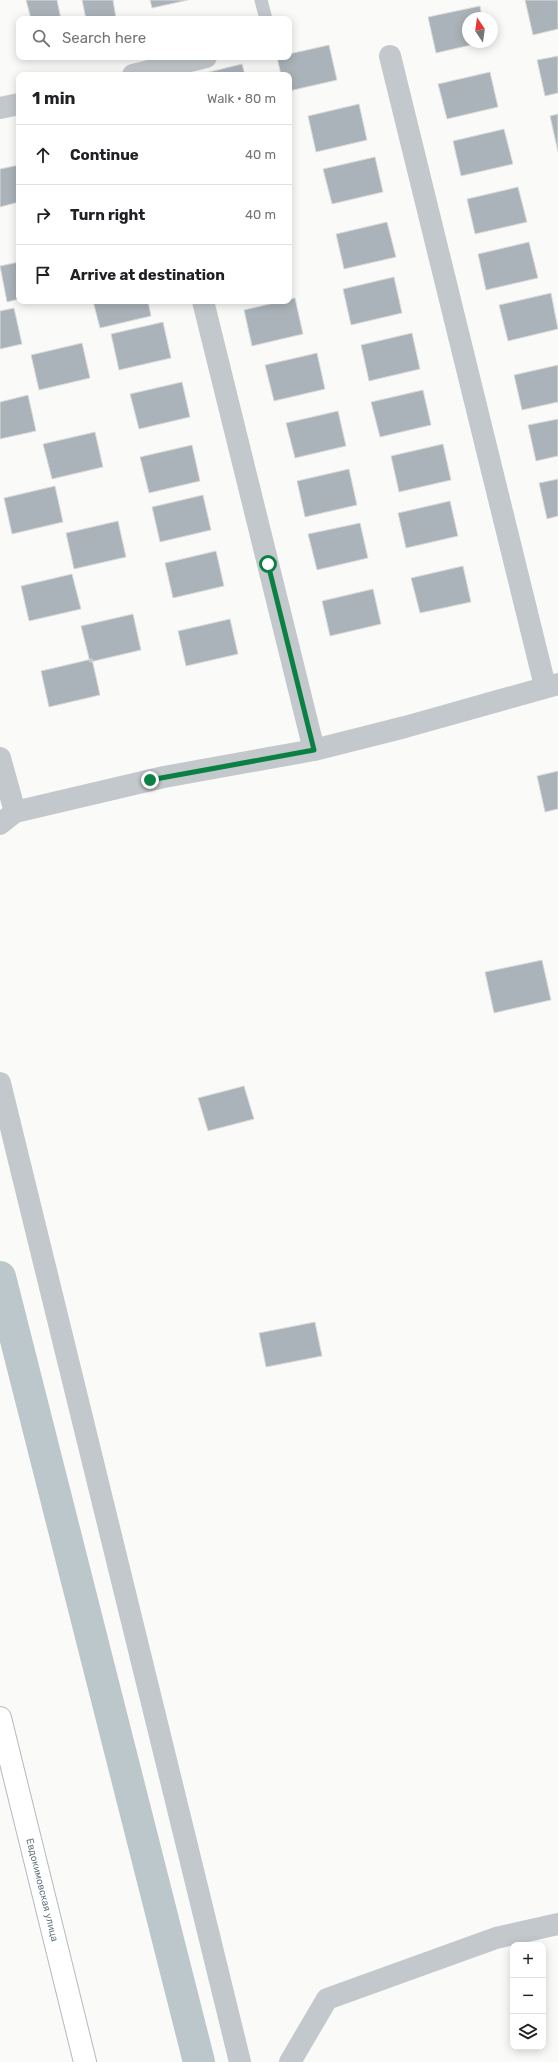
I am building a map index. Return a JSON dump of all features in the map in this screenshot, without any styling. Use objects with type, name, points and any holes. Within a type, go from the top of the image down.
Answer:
[{"type":"main road","name":"Евдокимовская улица","points":[[0,1718],[85,2062]]},
{"type":"street","points":[[0,758],[8,818],[164,777],[314,750],[404,727],[552,685],[390,56]]},
{"type":"street","points":[[145,72],[194,60]]},
{"type":"street","points":[[0,108],[16,105]]},
{"type":"street","points":[[204,304],[314,750]]},
{"type":"street","points":[[0,1083],[240,2062]]},
{"type":"street","points":[[290,2062],[327,2000],[496,1938],[558,1924]]},
{"type":"lane","points":[[261,0],[265,16]]},
{"type":"building","points":[[26,0],[57,0],[60,16],[30,16]]},
{"type":"building","points":[[82,0],[113,0],[116,16],[85,16]]},
{"type":"building","points":[[150,0],[188,0],[152,8]]},
{"type":"building","points":[[525,0],[558,0],[558,29],[533,35]]},
{"type":"building","points":[[480,6],[481,12],[462,12],[462,47],[436,53],[428,17]]},
{"type":"building","points":[[329,45],[337,80],[292,90],[292,72],[280,72],[278,60],[292,60],[292,53]]},
{"type":"building","points":[[558,56],[558,93],[545,96],[537,60]]},
{"type":"building","points":[[242,64],[244,72],[209,72]]},
{"type":"building","points":[[490,72],[498,107],[447,119],[438,84]]},
{"type":"building","points":[[359,104],[367,140],[316,152],[308,116]]},
{"type":"building","points":[[558,114],[558,152],[550,116]]},
{"type":"building","points":[[504,129],[513,164],[461,176],[453,141]]},
{"type":"building","points":[[375,157],[383,192],[332,204],[323,169]]},
{"type":"building","points":[[16,166],[16,203],[0,207],[0,169]]},
{"type":"building","points":[[518,187],[527,222],[475,234],[467,199]]},
{"type":"building","points":[[387,222],[396,257],[344,269],[336,234]]},
{"type":"building","points":[[529,242],[538,278],[486,290],[478,254]]},
{"type":"building","points":[[16,263],[16,300],[7,302],[0,266]]},
{"type":"building","points":[[394,277],[402,313],[351,325],[343,289]]},
{"type":"building","points":[[551,293],[558,329],[508,341],[499,305]]},
{"type":"building","points":[[295,298],[303,334],[252,346],[244,310],[270,304],[292,304],[292,299]]},
{"type":"building","points":[[94,304],[149,304],[151,316],[100,328]]},
{"type":"building","points":[[14,308],[22,344],[0,349],[0,311]]},
{"type":"building","points":[[163,322],[171,358],[119,370],[111,334]]},
{"type":"building","points":[[412,333],[420,369],[369,381],[361,345]]},
{"type":"building","points":[[82,343],[90,378],[39,390],[31,355]]},
{"type":"building","points":[[317,353],[325,389],[274,401],[265,365]]},
{"type":"building","points":[[558,365],[558,402],[522,410],[514,375]]},
{"type":"building","points":[[182,382],[190,417],[139,429],[130,394]]},
{"type":"building","points":[[423,390],[431,425],[380,437],[371,402]]},
{"type":"building","points":[[28,395],[36,431],[0,439],[0,402]]},
{"type":"building","points":[[338,411],[346,446],[295,458],[286,423]]},
{"type":"building","points":[[558,419],[558,456],[536,461],[528,425]]},
{"type":"building","points":[[95,432],[103,467],[52,479],[43,444]]},
{"type":"building","points":[[443,444],[451,480],[399,492],[391,456]]},
{"type":"building","points":[[192,445],[200,481],[149,493],[140,457]]},
{"type":"building","points":[[349,469],[357,505],[305,517],[297,481]]},
{"type":"building","points":[[558,479],[558,516],[547,519],[539,483]]},
{"type":"building","points":[[55,486],[63,522],[12,534],[4,498]]},
{"type":"building","points":[[203,495],[211,530],[160,542],[152,507]]},
{"type":"building","points":[[450,501],[458,536],[406,548],[398,513]]},
{"type":"building","points":[[118,521],[126,557],[74,569],[66,533]]},
{"type":"building","points":[[360,523],[368,558],[317,570],[308,534]]},
{"type":"building","points":[[216,551],[224,586],[173,598],[165,563]]},
{"type":"building","points":[[463,566],[471,602],[420,613],[411,578]]},
{"type":"building","points":[[72,574],[81,609],[29,621],[21,586]]},
{"type":"building","points":[[373,589],[381,624],[330,636],[322,601]]},
{"type":"building","points":[[133,614],[141,650],[90,662],[81,626]]},
{"type":"building","points":[[230,619],[238,654],[186,666],[178,631]]},
{"type":"building","points":[[92,659],[100,695],[49,707],[41,671]]},
{"type":"building","points":[[558,771],[558,809],[545,812],[537,776]]},
{"type":"building","points":[[542,960],[551,1000],[494,1013],[485,972]]},
{"type":"building","points":[[244,1086],[254,1119],[208,1131],[198,1098]]},
{"type":"building","points":[[315,1322],[322,1356],[266,1367],[259,1333]]},
{"type":"waterway","points":[[0,1277],[199,2062]]},
{"type":"route","points":[[150,780],[314,750],[268,564]]}]
